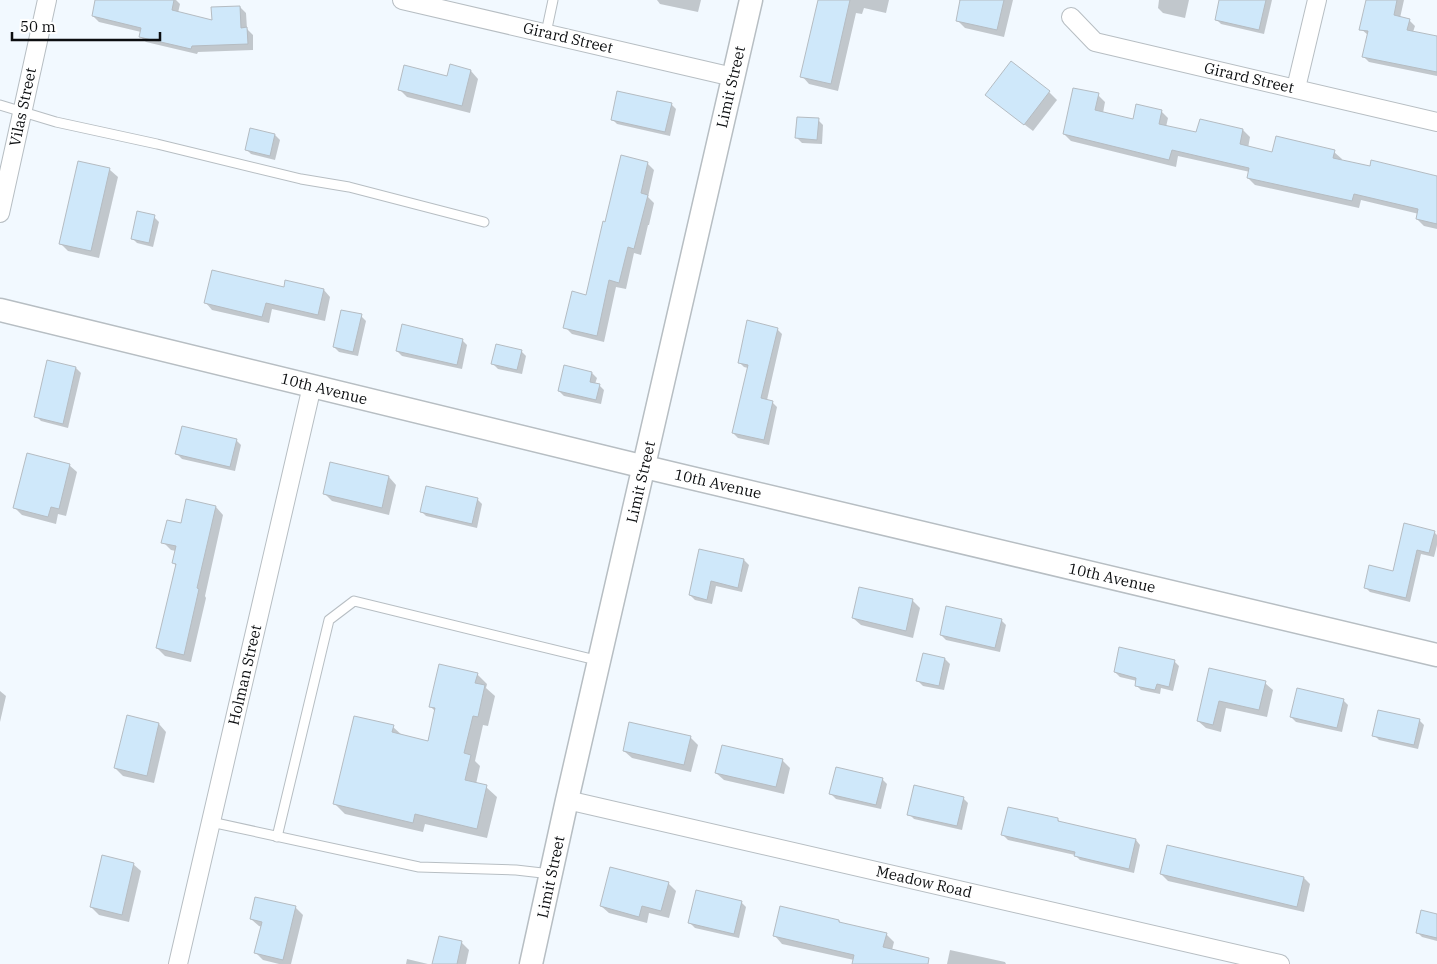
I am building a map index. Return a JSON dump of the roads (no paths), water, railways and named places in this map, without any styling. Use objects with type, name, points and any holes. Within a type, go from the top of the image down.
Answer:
[{"type":"street","name":"Vilas Street","points":[[0,213],[47,0]]},
{"type":"street","name":"Girard Street","points":[[402,0],[733,77]]},
{"type":"street","name":"Limit Street","points":[[531,964],[567,800],[752,0]]},
{"type":"street","points":[[1296,88],[1317,0]]},
{"type":"street","name":"Girard Street","points":[[1071,17],[1096,42],[1437,122]]},
{"type":"street","name":"10th Avenue","points":[[0,310],[645,467],[1437,655]]},
{"type":"street","name":"Holman Street","points":[[178,964],[312,386]]},
{"type":"street","name":"Meadow Road","points":[[567,800],[1280,964]]},
{"type":"lane","points":[[546,33],[553,0]]},
{"type":"lane","points":[[0,105],[56,122],[301,179],[348,187],[484,222]]},
{"type":"lane","points":[[278,837],[328,620],[354,601],[600,661]]},
{"type":"lane","points":[[211,822],[419,867],[516,870],[551,874]]}]
